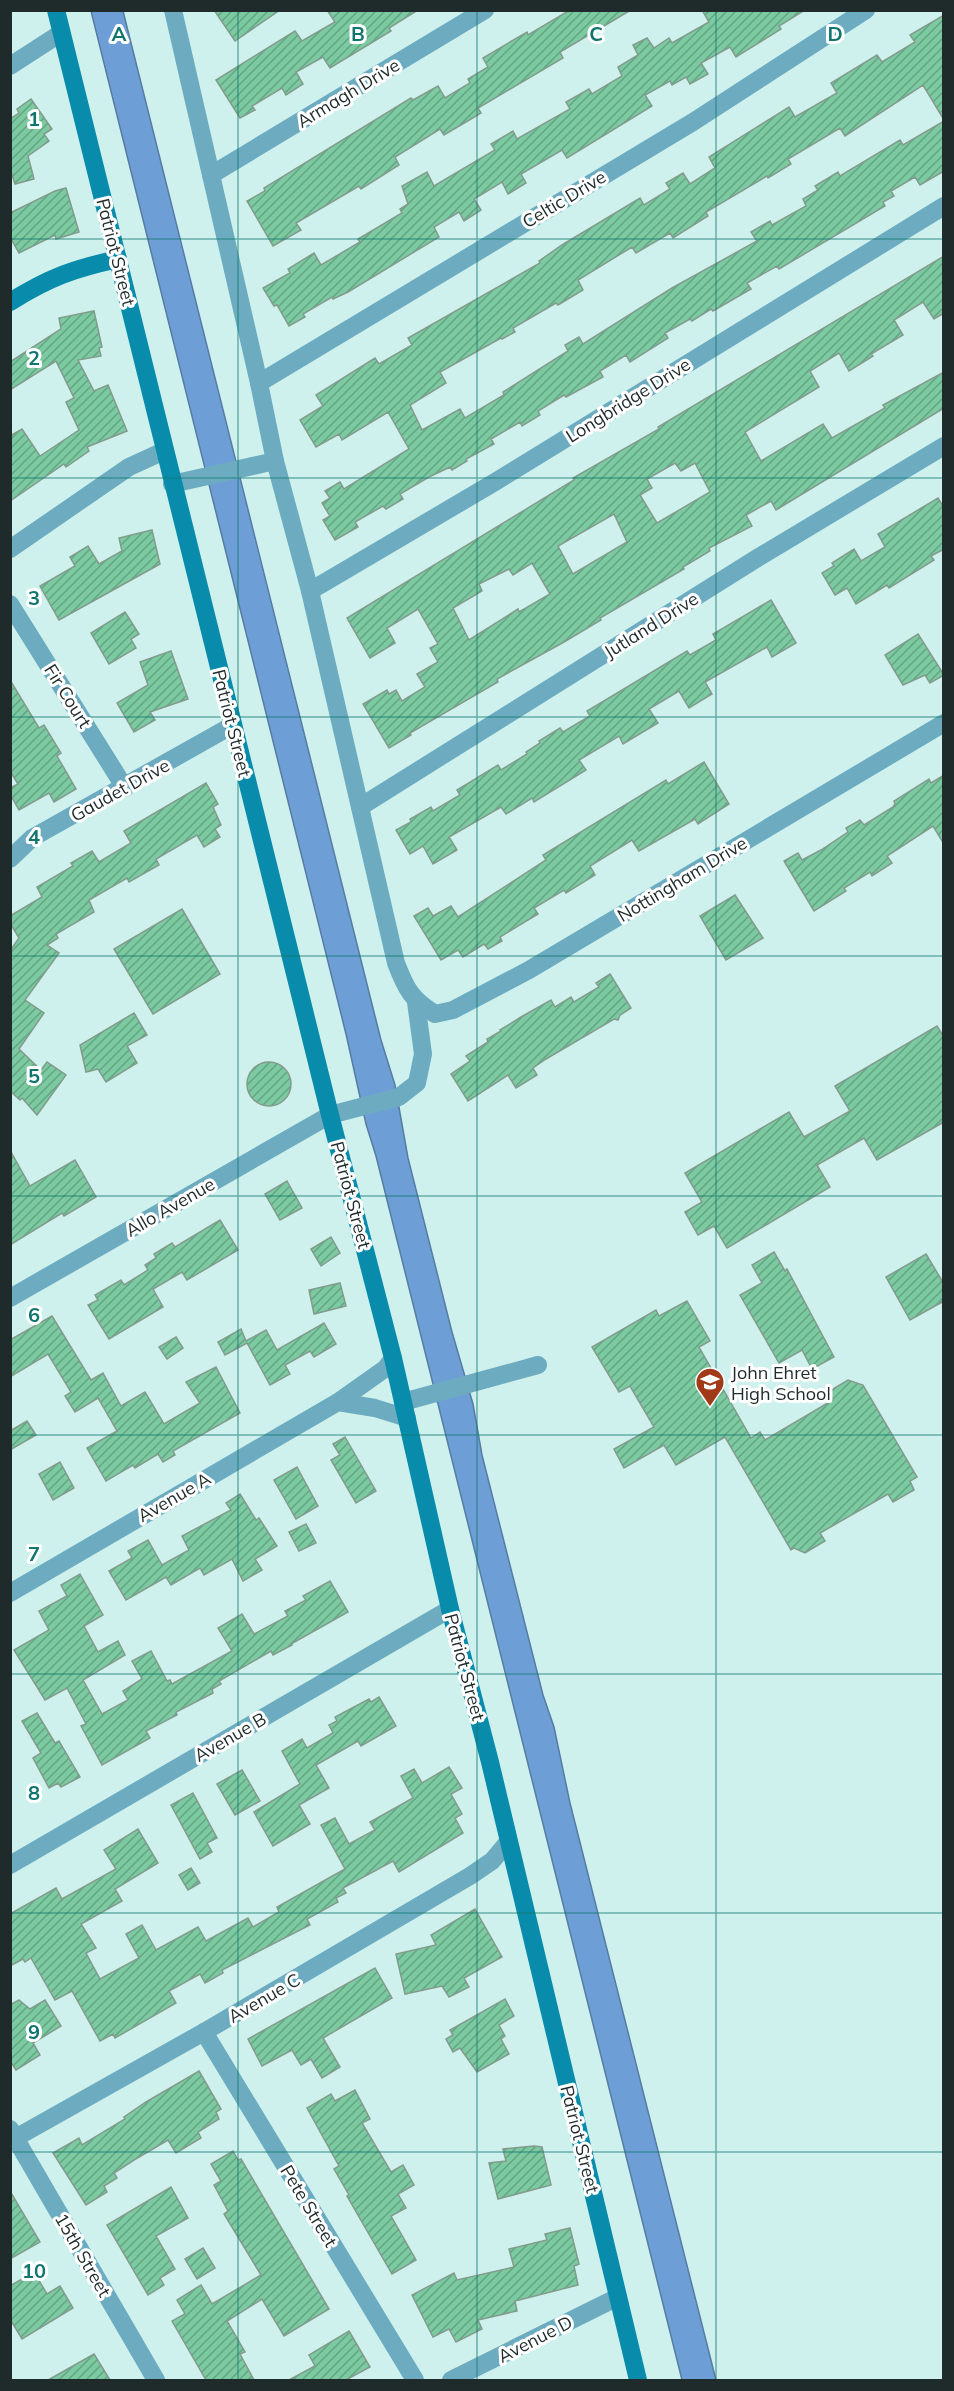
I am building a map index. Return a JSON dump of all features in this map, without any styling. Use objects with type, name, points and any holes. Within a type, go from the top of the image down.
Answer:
[{"type":"main road","name":"Patriot Street","points":[[56,10],[164,451],[179,482],[233,725],[393,1358],[450,1609],[490,1762],[638,2380]]},
{"type":"main road","points":[[10,302],[53,277],[77,268],[118,259]]},
{"type":"street","points":[[173,10],[259,383],[274,461],[310,591],[396,963],[405,987],[417,1002]]},
{"type":"street","name":"Armagh Drive","points":[[211,175],[485,10]]},
{"type":"street","name":"Celtic Drive","points":[[259,383],[693,122],[866,10]]},
{"type":"street","points":[[10,66],[61,33]]},
{"type":"street","name":"Longbridge Drive","points":[[310,591],[505,476],[944,206]]},
{"type":"street","name":"Jutland Drive","points":[[360,807],[759,557],[944,446]]},
{"type":"street","points":[[10,549],[129,467],[164,451]]},
{"type":"street","points":[[179,482],[274,461]]},
{"type":"street","name":"Fir Court","points":[[10,604],[125,788]]},
{"type":"street","name":"Nottingham Drive","points":[[417,1002],[435,1014],[453,1010],[529,970],[944,723]]},
{"type":"street","name":"Gaudet Drive","points":[[10,859],[32,838],[125,788],[233,725]]},
{"type":"street","name":"Allo Avenue","points":[[10,1298],[330,1115],[399,1096],[417,1083],[423,1054],[417,1002]]},
{"type":"street","name":"Avenue A","points":[[10,1593],[338,1402],[386,1368],[393,1358]]},
{"type":"street","points":[[338,1402],[405,1410],[422,1396],[538,1365]]},
{"type":"street","name":"Avenue B","points":[[10,1866],[450,1609]]},
{"type":"street","name":"Avenue C","points":[[12,2136],[204,2032],[470,1876],[492,1861],[508,1842]]},
{"type":"street","name":"Pete Street","points":[[204,2032],[415,2380]]},
{"type":"street","name":"15th Street","points":[[12,2136],[156,2380]]},
{"type":"street","name":"Avenue D","points":[[451,2380],[618,2297]]},
{"type":"water","points":[[91,11],[123,11],[381,1040],[395,1085],[408,1158],[452,1332],[473,1404],[482,1455],[543,1695],[554,1727],[570,1803],[716,2380],[682,2380],[376,1156],[366,1124],[346,1034]]},
{"type":"building","points":[[214,10],[280,10],[235,41]]},
{"type":"building","points":[[327,10],[418,10],[389,28],[391,31],[330,68],[323,57],[296,72],[303,84],[286,95],[282,88],[252,106],[255,110],[240,118],[216,80],[295,31],[302,41],[335,22]]},
{"type":"building","points":[[570,10],[631,10],[560,52],[563,58],[478,108],[481,113],[444,135],[440,129],[395,157],[399,165],[361,189],[359,186],[296,223],[301,230],[273,246],[247,201],[265,191],[264,188],[411,98],[413,100],[438,86],[445,98],[470,83],[468,79],[488,67],[483,58]]},
{"type":"building","points":[[702,10],[805,10],[779,26],[781,29],[736,57],[730,47],[701,63],[708,74],[690,84],[686,77],[672,85],[670,81],[645,95],[652,106],[567,158],[562,150],[521,174],[526,183],[508,194],[502,182],[474,199],[481,210],[464,221],[459,212],[434,227],[439,237],[348,292],[333,299],[332,297],[303,314],[305,317],[289,326],[277,305],[274,306],[263,288],[290,273],[288,269],[314,253],[321,265],[360,242],[358,239],[402,213],[400,209],[408,204],[402,186],[427,172],[434,186],[495,150],[491,144],[513,131],[517,139],[570,109],[566,102],[589,89],[592,94],[622,76],[618,67],[638,55],[633,45],[647,38],[654,48],[669,38],[672,43],[709,22]]},
{"type":"building","points":[[944,15],[944,120],[923,85],[845,136],[840,128],[788,159],[791,164],[706,212],[708,216],[673,238],[670,233],[636,253],[632,247],[578,280],[583,290],[513,328],[515,332],[440,372],[446,383],[410,405],[422,430],[460,409],[465,418],[504,395],[503,392],[568,351],[565,345],[579,337],[583,344],[672,288],[757,241],[751,232],[770,221],[772,225],[806,206],[803,199],[818,190],[815,186],[838,172],[840,176],[900,140],[903,145],[944,121],[944,171],[920,185],[915,177],[891,191],[894,196],[883,202],[885,206],[779,269],[777,266],[747,283],[751,289],[713,311],[711,309],[692,321],[690,319],[665,333],[668,338],[630,362],[626,355],[600,371],[603,377],[566,397],[564,395],[538,411],[540,415],[522,426],[520,422],[491,439],[494,444],[466,459],[467,461],[452,470],[450,467],[400,494],[403,499],[386,509],[383,506],[355,522],[358,527],[335,540],[323,520],[330,516],[322,503],[330,498],[325,491],[340,482],[344,489],[409,449],[388,412],[342,440],[339,434],[316,447],[300,420],[323,406],[316,395],[375,358],[379,364],[412,345],[408,338],[540,263],[539,261],[562,245],[640,198],[644,205],[670,189],[666,183],[683,173],[690,184],[715,168],[709,157],[789,107],[795,117],[837,93],[831,83],[877,55],[882,62],[915,42],[910,35]]},
{"type":"building","points":[[31,99],[52,129],[44,134],[49,141],[28,156],[34,179],[15,184],[10,169],[10,119],[19,113],[17,109]]},
{"type":"building","points":[[66,188],[79,232],[56,239],[55,235],[19,253],[10,237],[10,213]]},
{"type":"building","points":[[944,256],[944,313],[934,319],[923,302],[894,320],[903,335],[871,354],[873,356],[849,371],[839,353],[810,371],[819,387],[745,432],[761,461],[823,424],[832,438],[885,408],[883,405],[944,372],[944,408],[776,510],[771,501],[746,515],[752,526],[709,548],[710,551],[683,567],[684,569],[564,642],[497,679],[498,682],[410,733],[411,735],[389,748],[363,704],[387,690],[389,694],[396,690],[402,701],[425,687],[417,674],[438,662],[430,648],[438,644],[418,609],[387,628],[395,643],[370,658],[347,618],[574,480],[573,478],[659,429],[658,427]],"holes":[[[675,463],[681,471],[695,463],[710,492],[657,523],[640,495],[652,488],[647,479]],[[614,514],[627,542],[573,574],[558,546]],[[532,563],[550,594],[519,612],[518,609],[469,640],[453,608],[482,591],[479,584],[509,569],[513,575]]]},
{"type":"building","points":[[94,311],[102,347],[99,348],[101,356],[78,360],[94,391],[108,385],[127,431],[87,447],[89,451],[66,467],[64,464],[10,501],[10,436],[22,429],[40,456],[79,430],[66,402],[74,398],[56,361],[10,390],[10,362],[61,329],[59,318]]},
{"type":"building","points":[[938,498],[944,508],[944,549],[931,556],[934,560],[889,588],[887,585],[856,604],[847,588],[835,595],[822,573],[834,566],[832,563],[854,549],[861,561],[885,547],[878,534]]},
{"type":"building","points":[[152,530],[160,564],[59,620],[40,586],[75,566],[70,557],[88,546],[99,564],[122,551],[119,538]]},
{"type":"building","points":[[771,600],[796,643],[772,657],[767,647],[705,682],[712,694],[689,708],[679,691],[649,709],[658,723],[623,744],[619,736],[579,760],[586,770],[534,802],[532,798],[506,814],[501,807],[449,837],[457,850],[433,864],[423,846],[410,854],[396,830],[411,822],[410,819],[431,807],[433,811],[460,795],[457,790],[498,765],[501,770],[527,754],[526,752],[540,743],[539,741],[560,728],[563,732],[590,716],[587,711],[687,651],[690,655],[716,640],[713,634]]},
{"type":"building","points":[[125,612],[139,634],[131,639],[136,648],[109,664],[91,633]]},
{"type":"building","points":[[918,634],[944,675],[930,683],[925,675],[903,685],[885,655]]},
{"type":"building","points":[[171,651],[188,699],[150,712],[155,720],[134,732],[117,703],[148,685],[140,662]]},
{"type":"building","points":[[10,680],[39,728],[44,725],[61,753],[57,756],[76,789],[54,802],[49,793],[19,810],[10,794],[10,788],[18,784],[10,771]]},
{"type":"building","points":[[704,762],[729,804],[698,824],[695,819],[639,851],[632,840],[590,866],[595,875],[566,893],[564,890],[534,908],[538,914],[500,937],[502,941],[488,949],[484,944],[463,957],[458,950],[441,960],[414,916],[428,908],[433,916],[451,906],[458,917],[546,860],[543,855],[666,780],[668,784]]},
{"type":"building","points":[[944,775],[944,844],[933,826],[887,856],[892,863],[872,876],[870,872],[844,888],[846,891],[814,911],[784,861],[798,853],[802,860],[821,850],[848,832],[846,828],[860,820],[864,825],[893,807],[894,801],[929,779],[931,783]]},
{"type":"building","points":[[206,783],[218,804],[213,807],[221,825],[215,829],[220,837],[204,847],[197,835],[156,859],[159,865],[129,882],[127,878],[89,900],[94,912],[56,934],[58,938],[47,945],[59,953],[25,1000],[44,1013],[19,1049],[41,1070],[47,1062],[66,1075],[37,1115],[22,1098],[20,1100],[10,1091],[10,951],[19,938],[10,923],[10,916],[42,897],[37,887],[73,866],[71,863],[92,851],[99,862],[131,843],[124,831]]},
{"type":"building","points":[[735,895],[763,938],[726,960],[700,916]]},
{"type":"building","points":[[182,909],[220,974],[153,1014],[114,949]]},
{"type":"building","points":[[610,974],[631,1008],[620,1015],[618,1020],[614,1019],[546,1059],[533,1068],[537,1075],[516,1088],[508,1075],[468,1101],[451,1074],[470,1061],[466,1056],[521,1017],[551,1000],[555,1007],[571,997],[574,1002],[599,987],[596,983]]},
{"type":"building","points":[[134,1013],[147,1035],[127,1046],[137,1063],[106,1082],[98,1069],[86,1072],[80,1045]]},
{"type":"building","points":[[937,1026],[944,1037],[944,1122],[877,1160],[864,1138],[817,1165],[830,1187],[727,1248],[714,1226],[698,1235],[685,1212],[702,1202],[685,1173],[789,1112],[804,1137],[850,1111],[835,1086]]},
{"type":"building","points":[[269,1062],[278,1063],[285,1068],[290,1075],[290,1093],[285,1100],[278,1105],[269,1106],[260,1105],[253,1100],[248,1093],[247,1084],[248,1075],[253,1068],[260,1063]]},
{"type":"building","points":[[10,1150],[30,1186],[75,1160],[96,1197],[64,1216],[62,1213],[10,1245]]},
{"type":"building","points":[[287,1181],[302,1208],[280,1220],[265,1194]]},
{"type":"building","points":[[220,1220],[238,1250],[187,1280],[182,1272],[153,1289],[163,1307],[109,1339],[88,1305],[98,1300],[95,1295],[121,1280],[124,1285],[148,1270],[145,1265],[156,1258],[154,1254],[172,1243],[175,1247]]},
{"type":"building","points":[[331,1237],[340,1253],[321,1266],[311,1249]]},
{"type":"building","points":[[774,1252],[785,1271],[787,1269],[834,1357],[812,1369],[802,1350],[779,1363],[740,1295],[762,1283],[752,1265]]},
{"type":"building","points":[[926,1254],[944,1284],[944,1301],[910,1320],[886,1277]]},
{"type":"building","points":[[340,1283],[346,1306],[314,1314],[309,1290]]},
{"type":"building","points":[[687,1301],[710,1341],[699,1347],[751,1438],[760,1432],[765,1440],[833,1400],[828,1392],[848,1380],[863,1385],[917,1477],[910,1481],[914,1490],[893,1502],[888,1494],[820,1533],[825,1541],[805,1553],[794,1548],[791,1550],[725,1437],[676,1465],[664,1445],[624,1468],[614,1449],[654,1427],[630,1386],[619,1392],[592,1347],[656,1310],[659,1316]]},
{"type":"building","points":[[52,1316],[91,1380],[103,1373],[121,1406],[145,1392],[164,1424],[200,1403],[186,1382],[216,1367],[240,1413],[173,1451],[175,1455],[163,1462],[158,1454],[135,1468],[133,1465],[106,1481],[87,1448],[117,1431],[98,1398],[75,1412],[65,1396],[71,1392],[48,1354],[10,1377],[10,1340]]},
{"type":"building","points":[[324,1323],[336,1344],[314,1357],[310,1351],[285,1365],[290,1374],[270,1385],[247,1343],[225,1355],[218,1342],[241,1329],[246,1341],[266,1330],[277,1350]]},
{"type":"building","points":[[176,1337],[183,1348],[167,1359],[159,1347]]},
{"type":"building","points":[[27,1421],[36,1435],[10,1450],[10,1431]]},
{"type":"building","points":[[345,1437],[376,1491],[356,1503],[331,1460],[340,1455],[333,1444]]},
{"type":"building","points":[[60,1462],[74,1488],[53,1500],[39,1474]]},
{"type":"building","points":[[297,1467],[318,1506],[296,1519],[274,1480]]},
{"type":"building","points":[[240,1494],[256,1520],[259,1518],[277,1546],[255,1559],[262,1570],[243,1581],[232,1559],[204,1575],[200,1568],[171,1585],[166,1577],[126,1600],[109,1571],[132,1558],[128,1551],[148,1540],[162,1565],[189,1550],[182,1536],[231,1510],[226,1503]]},
{"type":"building","points":[[306,1524],[316,1543],[299,1551],[289,1532]]},
{"type":"building","points":[[80,1574],[103,1615],[84,1626],[98,1652],[118,1641],[125,1655],[83,1680],[102,1714],[128,1700],[123,1691],[142,1679],[132,1661],[151,1651],[167,1681],[170,1680],[172,1684],[232,1651],[218,1628],[242,1614],[254,1634],[288,1616],[285,1611],[306,1600],[303,1596],[330,1581],[348,1612],[292,1645],[273,1655],[271,1651],[219,1681],[221,1684],[212,1689],[213,1693],[146,1731],[150,1738],[102,1765],[81,1726],[86,1724],[67,1688],[45,1700],[14,1650],[49,1630],[39,1611],[67,1596],[61,1585]]},
{"type":"building","points":[[379,1697],[396,1726],[361,1746],[358,1741],[316,1765],[329,1788],[299,1805],[310,1824],[273,1846],[254,1812],[300,1784],[282,1751],[302,1739],[307,1748],[333,1733],[329,1725],[337,1721],[335,1717],[369,1699],[371,1702]]},
{"type":"building","points":[[37,1713],[55,1743],[59,1741],[80,1777],[61,1787],[58,1783],[49,1788],[33,1758],[41,1753],[22,1721]]},
{"type":"building","points":[[449,1767],[462,1788],[451,1794],[462,1814],[455,1818],[463,1833],[399,1872],[393,1861],[343,1888],[346,1893],[336,1898],[338,1902],[307,1919],[310,1925],[222,1970],[223,1973],[205,1983],[200,1974],[169,1991],[176,2003],[115,2038],[113,2034],[100,2041],[72,1991],[55,2000],[31,1958],[25,1962],[23,1959],[10,1966],[10,1914],[56,1888],[62,1899],[116,1869],[104,1850],[138,1829],[158,1863],[115,1889],[122,1901],[81,1924],[96,1948],[86,1953],[100,1979],[139,1958],[126,1934],[142,1925],[156,1950],[198,1927],[206,1941],[248,1918],[253,1927],[279,1912],[277,1907],[345,1869],[321,1825],[335,1818],[349,1844],[375,1830],[370,1822],[413,1798],[401,1776],[414,1769],[422,1783]]},
{"type":"building","points":[[242,1770],[260,1801],[235,1815],[217,1784]]},
{"type":"building","points":[[193,1793],[217,1838],[207,1843],[212,1852],[200,1859],[171,1805]]},
{"type":"building","points":[[191,1868],[200,1883],[188,1890],[179,1875]]},
{"type":"building","points":[[475,1909],[502,1957],[464,1978],[469,1987],[449,1997],[442,1986],[405,1994],[396,1954],[436,1945],[431,1935]]},
{"type":"building","points":[[375,1968],[392,1998],[323,2038],[340,2067],[322,2078],[311,2059],[301,2065],[292,2050],[262,2066],[248,2039]]},
{"type":"building","points":[[505,1999],[514,2016],[499,2025],[505,2036],[501,2039],[509,2054],[477,2072],[460,2048],[453,2052],[446,2039],[453,2035],[450,2030]]},
{"type":"building","points":[[19,2000],[30,2009],[45,2000],[61,2026],[33,2043],[40,2055],[16,2070],[10,2061],[10,2005]]},
{"type":"building","points":[[199,2071],[221,2109],[216,2112],[219,2119],[198,2132],[201,2138],[176,2153],[168,2140],[134,2160],[114,2173],[117,2178],[104,2186],[107,2192],[86,2205],[53,2153],[79,2138],[82,2145],[125,2119],[124,2117],[146,2102]]},
{"type":"building","points":[[355,2090],[370,2119],[362,2123],[391,2172],[403,2165],[414,2185],[398,2194],[406,2208],[391,2216],[416,2260],[392,2274],[347,2196],[349,2195],[334,2169],[339,2166],[307,2108],[331,2094],[335,2101]]},
{"type":"building","points":[[542,2147],[551,2185],[498,2199],[489,2163],[506,2161],[503,2149]]},
{"type":"building","points":[[233,2151],[238,2160],[241,2159],[329,2309],[284,2336],[262,2299],[227,2321],[245,2352],[240,2354],[254,2380],[206,2380],[172,2321],[185,2314],[177,2300],[201,2285],[212,2304],[261,2275],[224,2214],[228,2211],[214,2185],[221,2181],[211,2164]]},
{"type":"building","points":[[171,2187],[188,2218],[156,2236],[175,2269],[160,2278],[164,2285],[148,2295],[107,2225]]},
{"type":"building","points":[[10,2191],[40,2242],[10,2259]]},
{"type":"building","points":[[570,2228],[579,2264],[574,2266],[578,2285],[515,2301],[517,2311],[478,2320],[482,2329],[456,2342],[449,2329],[433,2337],[412,2295],[454,2273],[457,2280],[514,2267],[509,2249],[547,2240],[545,2234]]},
{"type":"building","points":[[203,2248],[215,2268],[197,2279],[185,2259]]},
{"type":"building","points":[[34,2272],[47,2294],[60,2286],[73,2308],[22,2339],[10,2319],[10,2286]]},
{"type":"building","points":[[349,2331],[370,2367],[346,2380],[289,2380],[315,2366],[309,2355]]},
{"type":"building","points":[[94,2354],[110,2380],[48,2380]]},
{"type":"place","name":"John Ehret High School","points":[[710,1408]]}]
